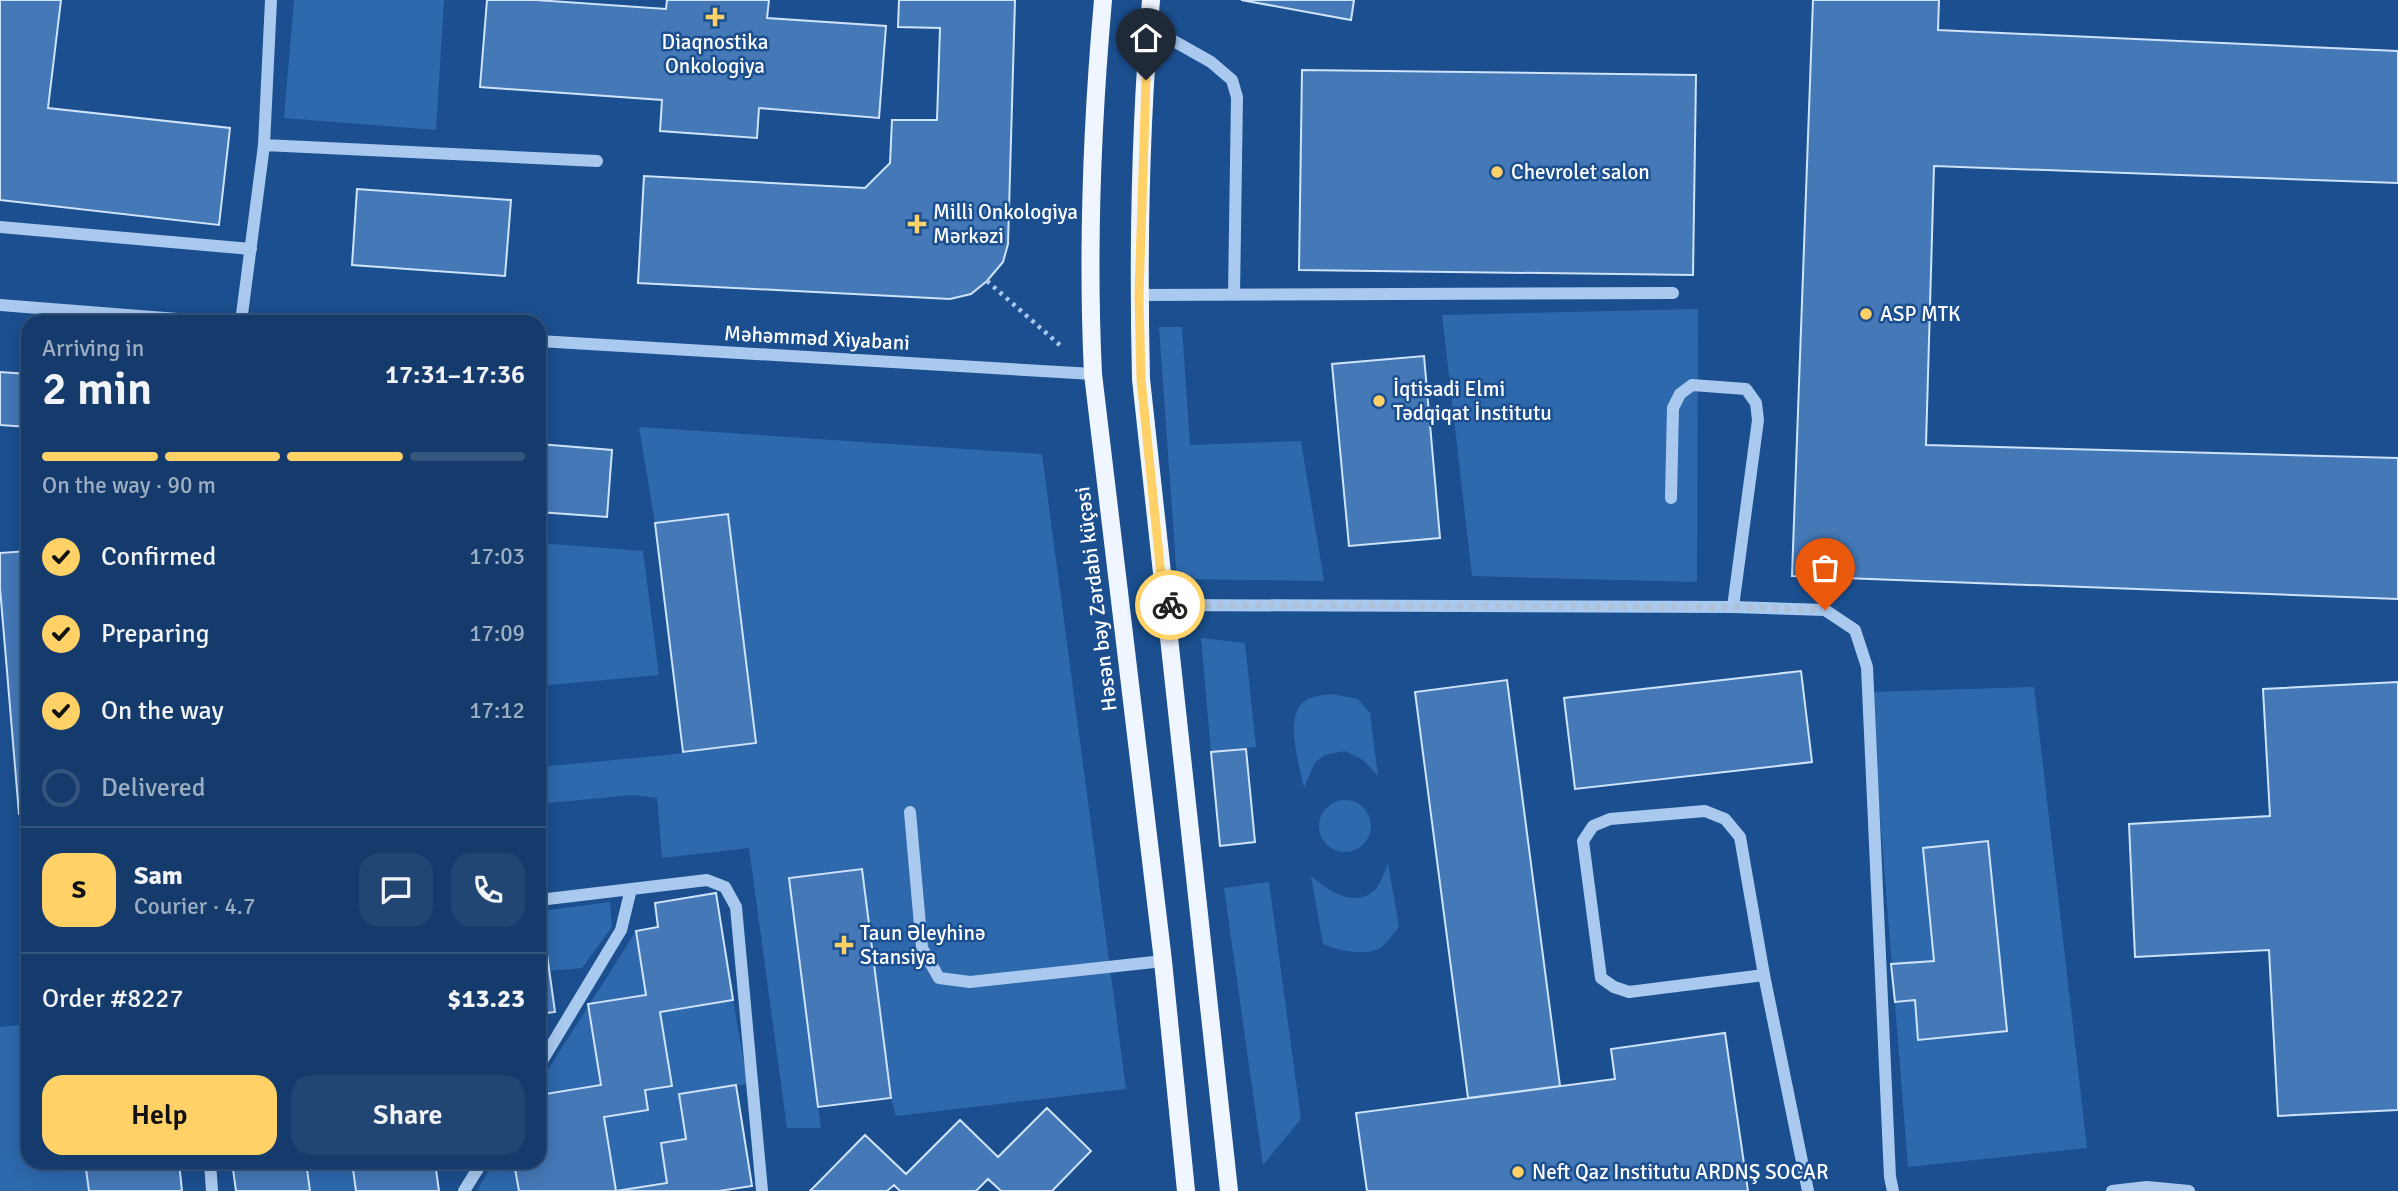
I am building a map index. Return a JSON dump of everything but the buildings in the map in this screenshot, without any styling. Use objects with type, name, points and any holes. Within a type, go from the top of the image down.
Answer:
[{"type":"main road","name":"Həsən bəy Zərdabi küçəsi","points":[[1103,0],[1094,131],[1090,267],[1093,374],[1163,961],[1186,1191]]},
{"type":"main road","points":[[1152,0],[1143,132],[1139,295],[1141,379],[1229,1191]]},
{"type":"street","points":[[242,315],[264,145],[271,0]]},
{"type":"street","points":[[1149,27],[1212,62],[1233,80],[1237,97],[1234,295]]},
{"type":"street","points":[[264,145],[597,161]]},
{"type":"street","points":[[0,227],[251,249]]},
{"type":"street","points":[[1139,295],[1673,293]]},
{"type":"street","points":[[0,305],[91,315]]},
{"type":"street","name":"Məhəmməd Xiyabani","points":[[546,341],[1093,374]]},
{"type":"street","points":[[1671,498],[1673,408],[1679,394],[1692,385],[1746,388],[1756,402],[1758,421],[1733,607]]},
{"type":"street","points":[[1164,605],[1733,607],[1825,610],[1855,630],[1867,667],[1890,1177],[1893,1191]]},
{"type":"street","points":[[1765,975],[1629,992],[1614,987],[1601,978],[1583,841],[1593,827],[1610,820],[1705,810],[1725,819],[1740,837],[1808,1191]]},
{"type":"street","points":[[910,812],[922,948],[939,978],[970,982],[1163,961]]},
{"type":"street","points":[[546,899],[707,880],[725,887],[736,907],[762,1191]]},
{"type":"street","points":[[546,1054],[621,930],[631,889]]},
{"type":"street","points":[[210,1169],[212,1191]]},
{"type":"street","points":[[464,1191],[478,1169]]},
{"type":"street","points":[[2112,1191],[2147,1186],[2189,1191]]},
{"type":"path","points":[[987,281],[1093,374]]},
{"type":"shaded area","points":[[294,0],[444,0],[436,130],[284,118]]},
{"type":"shaded area","points":[[1698,309],[1697,582],[1472,576],[1442,315]]},
{"type":"shaded area","points":[[1159,327],[1182,327],[1190,445],[1301,441],[1324,581],[1177,579]]},
{"type":"shaded area","points":[[639,427],[1042,454],[1126,1089],[896,1116],[891,1098],[862,870],[789,878],[821,1128],[787,1128],[749,848],[662,858],[657,798],[632,795],[546,803],[546,766],[756,743],[728,515],[655,523]]},
{"type":"shaded area","points":[[546,544],[643,551],[659,675],[546,685]]},
{"type":"shaded area","points":[[1201,638],[1245,643],[1256,747],[1211,752]]},
{"type":"shaded area","points":[[2034,687],[2087,1148],[1908,1167],[1870,692]]},
{"type":"shaded area","points":[[1332,694],[1358,699],[1370,713],[1378,776],[1363,760],[1345,751],[1325,755],[1315,762],[1304,788],[1295,742],[1295,718],[1298,708],[1308,699]]},
{"type":"shaded area","points":[[1345,800],[1355,802],[1363,808],[1369,816],[1369,836],[1363,844],[1355,850],[1345,852],[1335,850],[1327,844],[1321,836],[1319,826],[1321,816],[1327,808],[1335,802]]},
{"type":"shaded area","points":[[1388,863],[1399,927],[1392,936],[1378,949],[1362,952],[1345,951],[1323,944],[1311,876],[1342,896],[1359,898],[1376,889]]},
{"type":"shaded area","points":[[1269,882],[1301,1119],[1263,1165],[1224,888]]},
{"type":"shaded area","points":[[610,902],[612,927],[582,968],[549,971],[546,910]]},
{"type":"shaded area","points":[[636,931],[646,995],[590,1004]]},
{"type":"shaded area","points":[[733,1000],[748,1084],[679,1094],[686,1139],[667,1183],[616,1191],[604,1117],[648,1110],[645,1090],[672,1085],[660,1012]]},
{"type":"shaded area","points":[[588,1006],[601,1085],[546,1094],[546,1073]]},
{"type":"shaded area","points":[[21,1025],[21,1169],[86,1169],[89,1191],[0,1191],[0,1027]]},
{"type":"shaded area","points":[[307,1169],[353,1169],[356,1191],[310,1191]]},
{"type":"shaded area","points":[[490,1169],[515,1169],[519,1191],[477,1191]]},
{"type":"way so far","points":[[1170,605],[1733,607],[1825,610]]},
{"type":"place","name":"Diaqnostika Onkologiya","points":[[715,17]]},
{"type":"place","name":"Chevrolet salon","points":[[1497,172]]},
{"type":"place","name":"Milli Onkologiya Mərkəzi","points":[[917,224]]},
{"type":"place","name":"ASP MTK","points":[[1866,314]]},
{"type":"place","name":"İqtisadi Elmi Tədqiqat İnstitutu","points":[[1379,401]]},
{"type":"place","name":"Taun Əleyhinə Stansiya","points":[[844,945]]},
{"type":"place","name":"Neft Qaz Institutu ARDNŞ SOCAR","points":[[1518,1172]]},
{"type":"route","points":[[1146,80],[1139,295],[1141,379],[1164,605],[1170,605]]}]
